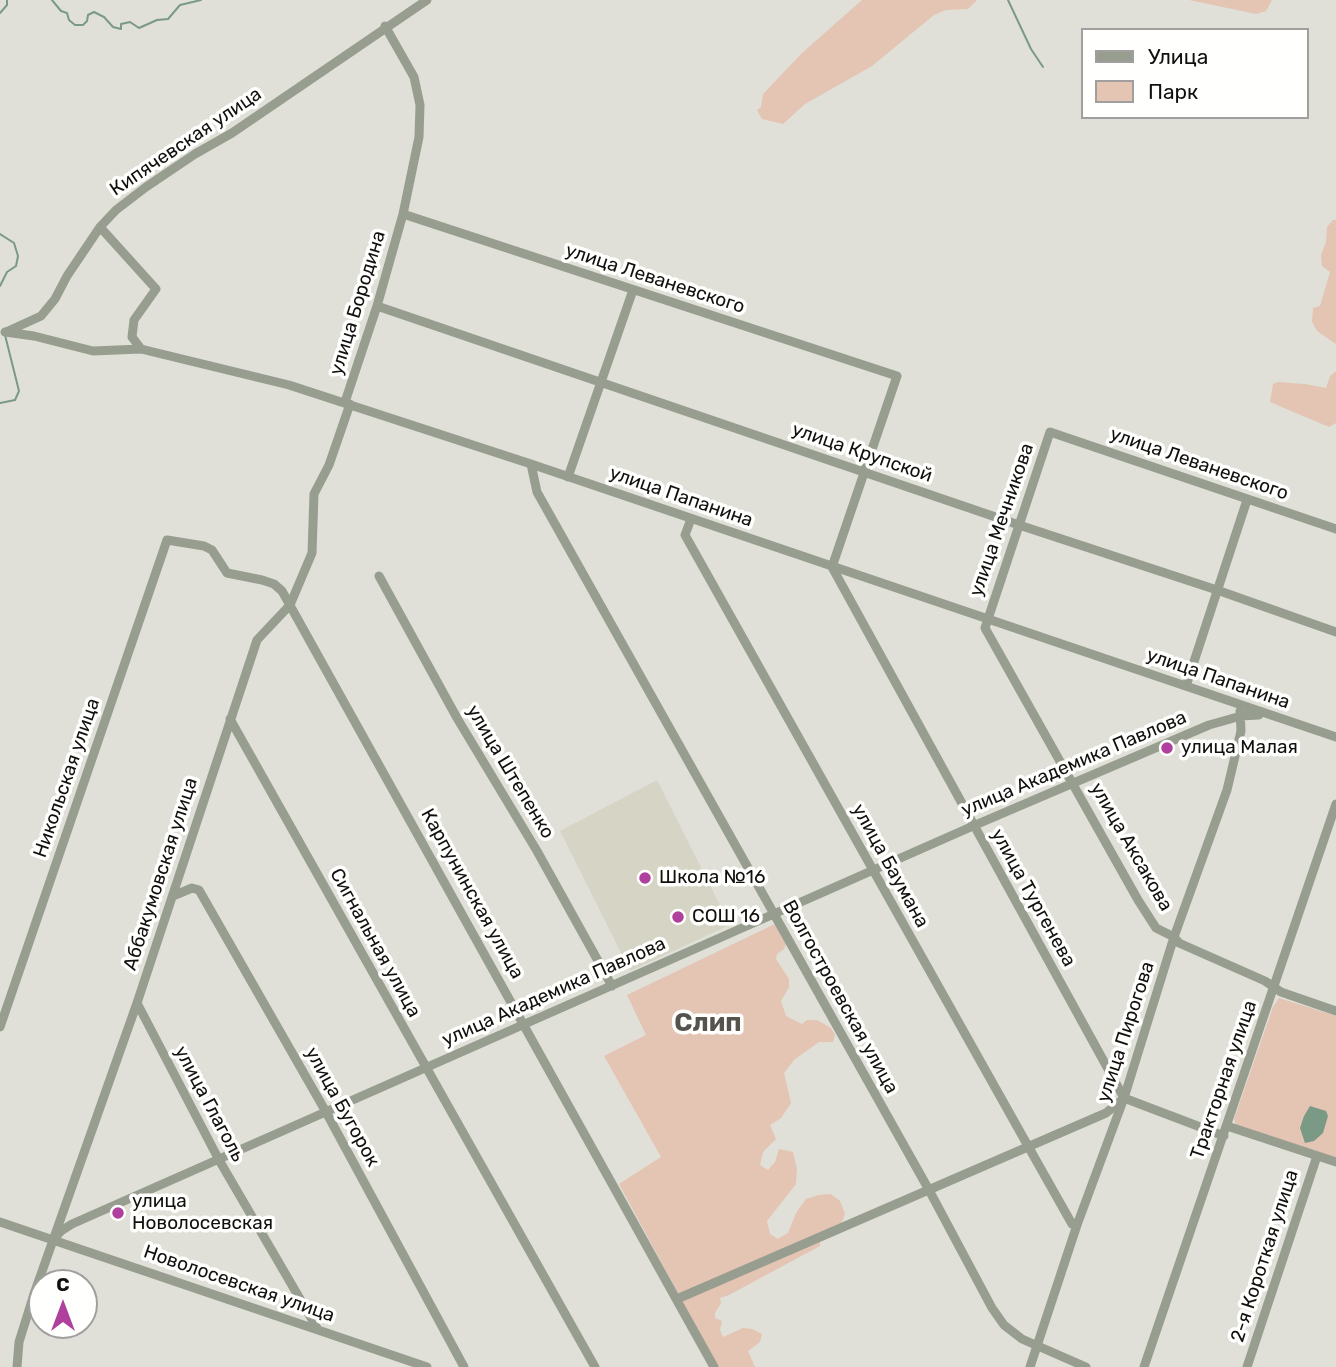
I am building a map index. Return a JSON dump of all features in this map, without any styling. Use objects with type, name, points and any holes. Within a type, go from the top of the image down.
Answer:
[{"type":"street","name":"Кипячевская улица","points":[[3,332],[41,316],[55,299],[100,227],[116,210],[146,187],[232,133],[385,26],[427,0]]},
{"type":"street","name":"улица Бородина","points":[[348,403],[403,214],[419,137],[420,105],[414,78],[385,26]]},
{"type":"street","name":"улица Леваневского","points":[[403,214],[897,376],[864,472]]},
{"type":"street","points":[[100,227],[156,289],[134,320],[132,337],[141,349]]},
{"type":"street","points":[[568,477],[633,290]]},
{"type":"street","name":"улица Крупской","points":[[377,306],[1336,632]]},
{"type":"street","name":"улица Папанина","points":[[3,332],[34,336],[93,351],[141,349],[289,385],[531,464],[1185,687],[1240,711],[1271,716],[1336,737]]},
{"type":"street","name":"Аббакумовская улица","points":[[17,1367],[21,1332],[137,1003],[257,640],[290,605],[312,554],[314,494],[329,466],[348,403]]},
{"type":"street","name":"улица Леваневского","points":[[1050,432],[1336,529]]},
{"type":"street","name":"улица Мечникова","points":[[988,620],[1050,432]]},
{"type":"street","name":"Волгостроевская улица","points":[[531,464],[537,492],[929,1190],[992,1308],[1011,1332],[1036,1347],[1086,1367]]},
{"type":"street","points":[[832,567],[864,472]]},
{"type":"street","points":[[1185,687],[1247,500]]},
{"type":"street","name":"улица Баумана","points":[[691,519],[685,535],[1072,1224],[1077,1226]]},
{"type":"street","name":"Карпунинская улица","points":[[167,540],[204,546],[212,550],[227,573],[274,584],[282,591],[714,1367]]},
{"type":"street","name":"Никольская улица","points":[[0,1027],[167,540]]},
{"type":"street","name":"улица Тургенева","points":[[832,567],[1124,1098]]},
{"type":"street","name":"улица Штепенко","points":[[379,576],[457,718],[537,851],[612,986]]},
{"type":"street","name":"улица Аксакова","points":[[988,620],[985,628],[1156,928],[1174,937],[1179,943],[1265,981],[1281,992],[1336,1011]]},
{"type":"street","name":"улица Академика Павлова","points":[[53,1240],[72,1224],[1074,783],[1175,734],[1240,711]]},
{"type":"street","name":"улица Пирогова","points":[[1030,1367],[1077,1226],[1124,1098],[1174,937],[1227,790],[1241,731],[1240,711]]},
{"type":"street","name":"Сигнальная улица","points":[[230,719],[595,1367]]},
{"type":"street","name":"Тракторная улица","points":[[1144,1367],[1336,804]]},
{"type":"street","name":"улица Бугорок","points":[[173,895],[192,888],[199,890],[326,1112],[464,1367]]},
{"type":"street","name":"улица Глаголь","points":[[137,1003],[219,1160],[317,1328]]},
{"type":"street","points":[[677,1299],[1106,1113],[1124,1098],[1224,1136]]},
{"type":"street","points":[[1227,1126],[1336,1162]]},
{"type":"street","name":"2-я Короткая улица","points":[[1247,1367],[1317,1156]]},
{"type":"street","name":"Новолосевская улица","points":[[0,1222],[427,1367]]},
{"type":"shaded area","name":"Школа №16","points":[[657,780],[730,925],[630,971],[560,831]]},
{"type":"shaded area","points":[[1310,1106],[1326,1111],[1328,1116],[1323,1133],[1314,1141],[1305,1143],[1300,1128]]},
{"type":"green space","points":[[862,0],[977,0],[968,9],[946,10],[934,15],[872,66],[805,104],[783,124],[762,119],[757,110],[761,107],[763,94],[802,53]]},
{"type":"green space","points":[[1189,0],[1272,0],[1266,11],[1256,14]]},
{"type":"green space","points":[[1336,220],[1336,344],[1317,331],[1312,322],[1313,308],[1320,306],[1330,272],[1322,266],[1321,255],[1326,242],[1327,227]]},
{"type":"green space","points":[[1336,371],[1336,423],[1329,427],[1270,402],[1273,384],[1305,384],[1326,388],[1330,376]]},
{"type":"green space","points":[[775,924],[786,944],[776,959],[789,979],[789,987],[781,1001],[786,1016],[802,1024],[807,1020],[817,1020],[831,1028],[835,1035],[833,1042],[819,1042],[794,1060],[784,1073],[791,1103],[781,1118],[770,1125],[776,1139],[763,1152],[760,1165],[768,1170],[775,1162],[779,1149],[793,1152],[797,1169],[796,1184],[767,1221],[770,1234],[778,1239],[788,1233],[796,1213],[806,1199],[819,1195],[831,1194],[840,1201],[845,1214],[841,1225],[820,1236],[820,1246],[720,1298],[721,1303],[715,1318],[722,1321],[720,1330],[723,1337],[743,1328],[762,1334],[760,1342],[748,1351],[755,1367],[718,1367],[619,1184],[661,1157],[604,1056],[646,1035],[627,995]]},
{"type":"green space","points":[[1279,998],[1336,1016],[1336,1158],[1236,1125],[1234,1119],[1273,1007]]},
{"type":"waterway","points":[[0,13],[7,5],[7,0]]},
{"type":"waterway","points":[[52,0],[61,11],[67,13],[69,20],[75,25],[83,25],[88,15],[94,12],[104,17],[113,27],[121,29],[121,24],[130,22],[139,28],[157,20],[168,19],[180,5],[201,0]]},
{"type":"waterway","points":[[1008,0],[1031,49],[1043,67]]},
{"type":"waterway","points":[[0,234],[14,243],[18,256],[16,266],[7,272],[0,286]]},
{"type":"waterway","points":[[0,403],[15,400],[19,391],[5,335]]},
{"type":"place","name":"улица Малая","points":[[1167,748]]},
{"type":"place","name":"Школа №16","points":[[645,878]]},
{"type":"place","name":"СОШ 16","points":[[678,917]]},
{"type":"place","name":"улица Новолосевская","points":[[118,1213]]},
{"type":"district","name":"Слип","points":[[708,1023]]}]
